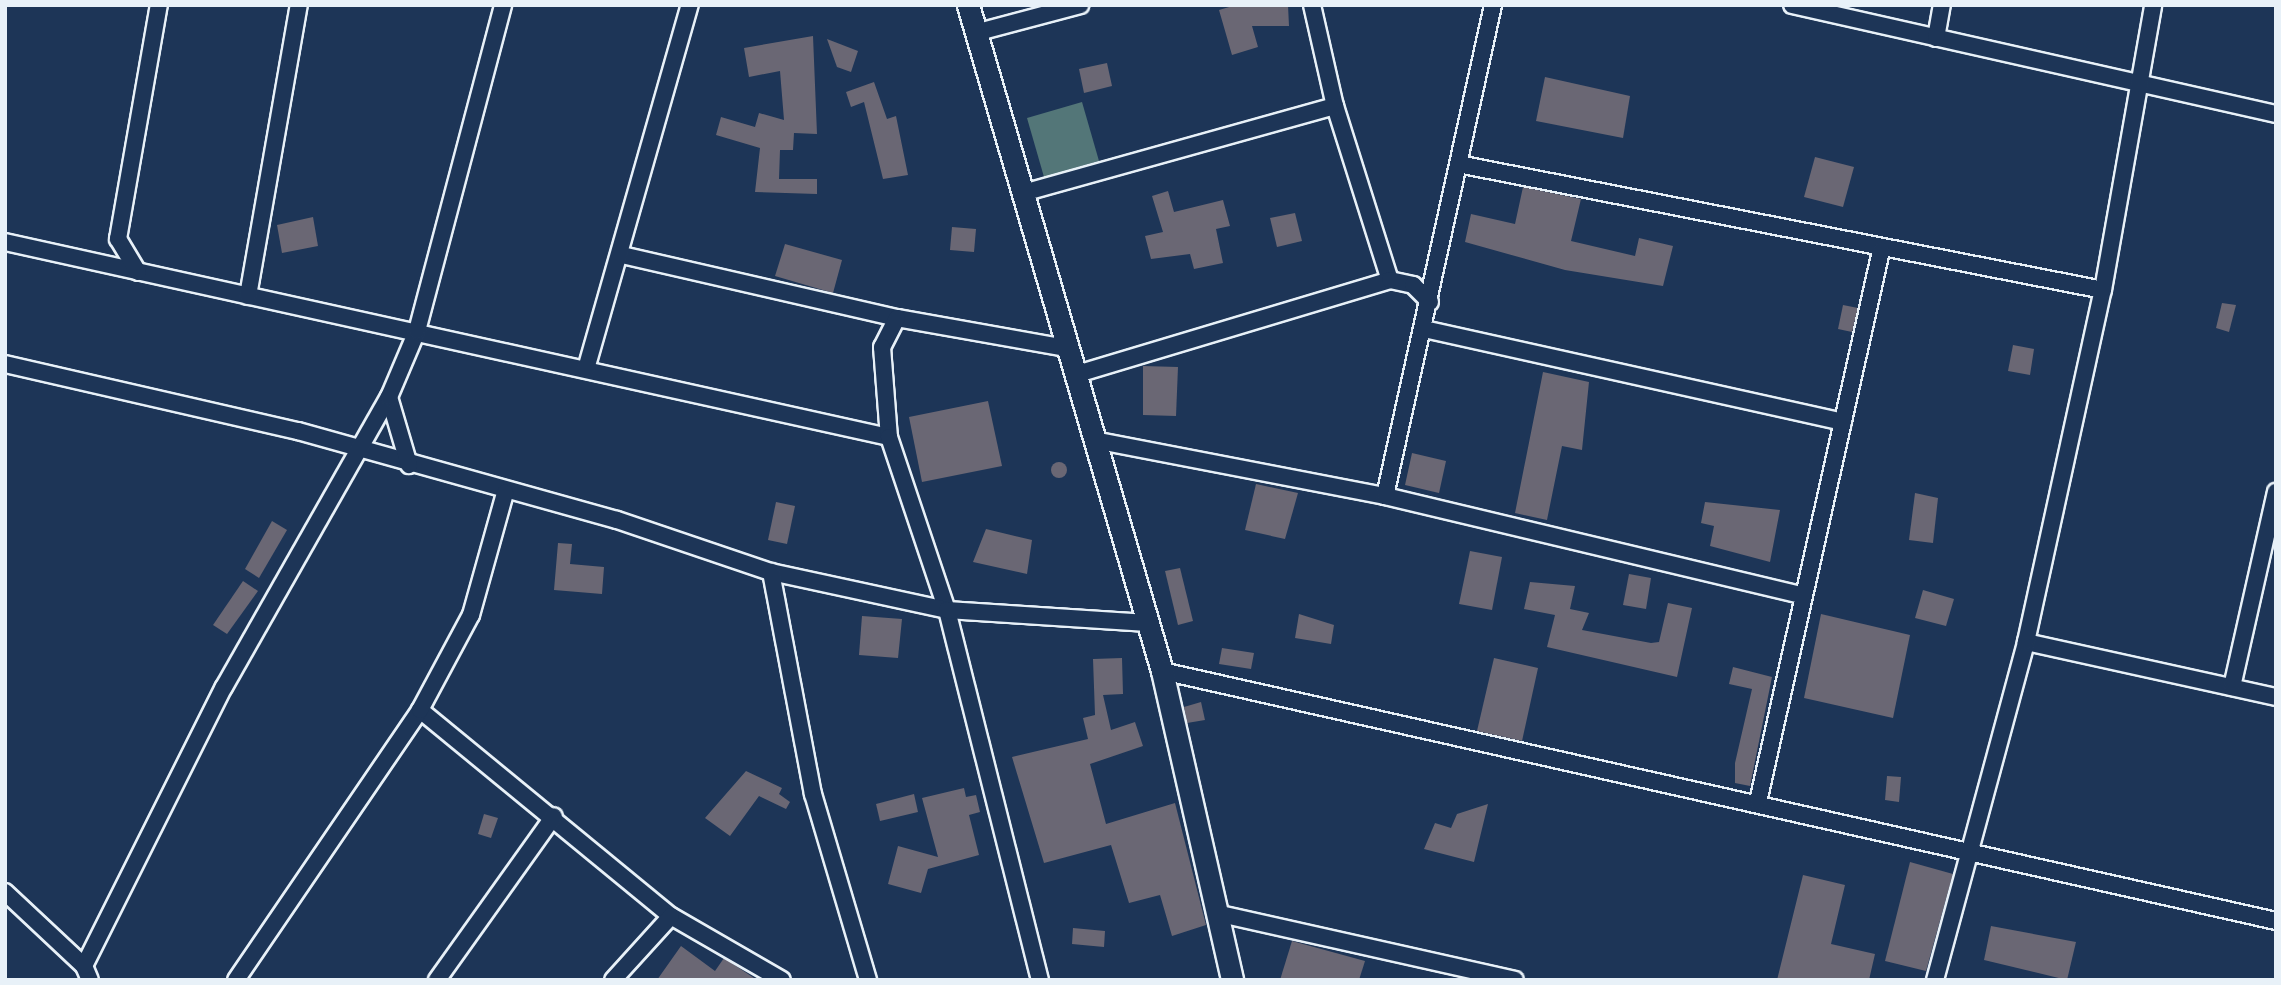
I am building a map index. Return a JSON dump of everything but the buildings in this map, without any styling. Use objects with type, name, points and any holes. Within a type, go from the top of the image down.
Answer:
[{"type":"street","points":[[138,272],[118,239],[159,5]]},
{"type":"street","points":[[248,296],[299,5]]},
{"type":"street","points":[[5,892],[87,973],[224,687],[389,397],[417,331],[503,5]]},
{"type":"street","points":[[586,369],[622,255],[690,5]]},
{"type":"street","points":[[968,5],[1065,348],[1162,671],[1232,980]]},
{"type":"street","points":[[975,33],[1080,5]]},
{"type":"street","points":[[1312,5],[1335,106],[1390,280]]},
{"type":"street","points":[[1385,496],[1430,302],[1493,5]]},
{"type":"street","points":[[1792,5],[2276,114]]},
{"type":"street","points":[[1936,38],[1942,5]]},
{"type":"street","points":[[1935,980],[2026,642],[2103,290],[2135,83],[2153,5]]},
{"type":"street","points":[[1023,193],[1335,106]]},
{"type":"street","points":[[1458,163],[1881,251],[2103,290]]},
{"type":"street","points":[[5,242],[889,437]]},
{"type":"street","points":[[1758,802],[1800,595],[1827,509],[1843,422],[1881,251]]},
{"type":"street","points":[[622,255],[897,318],[1065,348]]},
{"type":"street","points":[[1074,375],[1390,280],[1413,285],[1430,302]]},
{"type":"street","points":[[897,318],[882,347],[889,437],[947,610],[1040,980]]},
{"type":"street","points":[[1424,329],[1843,422]]},
{"type":"street","points":[[5,364],[357,449],[506,493],[617,520],[771,572],[947,610],[1148,623]]},
{"type":"street","points":[[389,397],[410,465]]},
{"type":"street","points":[[1094,440],[1385,496],[1800,595]]},
{"type":"street","points":[[2232,687],[2276,492]]},
{"type":"street","points":[[236,980],[420,710],[471,615],[506,493]]},
{"type":"street","points":[[771,572],[813,794],[868,980]]},
{"type":"street","points":[[2026,642],[2276,697]]},
{"type":"street","points":[[1162,671],[1969,849],[2276,921]]},
{"type":"street","points":[[420,710],[554,816],[671,916],[770,978]]},
{"type":"street","points":[[437,980],[554,816]]},
{"type":"street","points":[[1216,913],[1515,980]]},
{"type":"street","points":[[613,980],[671,916]]},
{"type":"green space","points":[[1082,102],[1099,161],[1044,177],[1027,118]]}]
